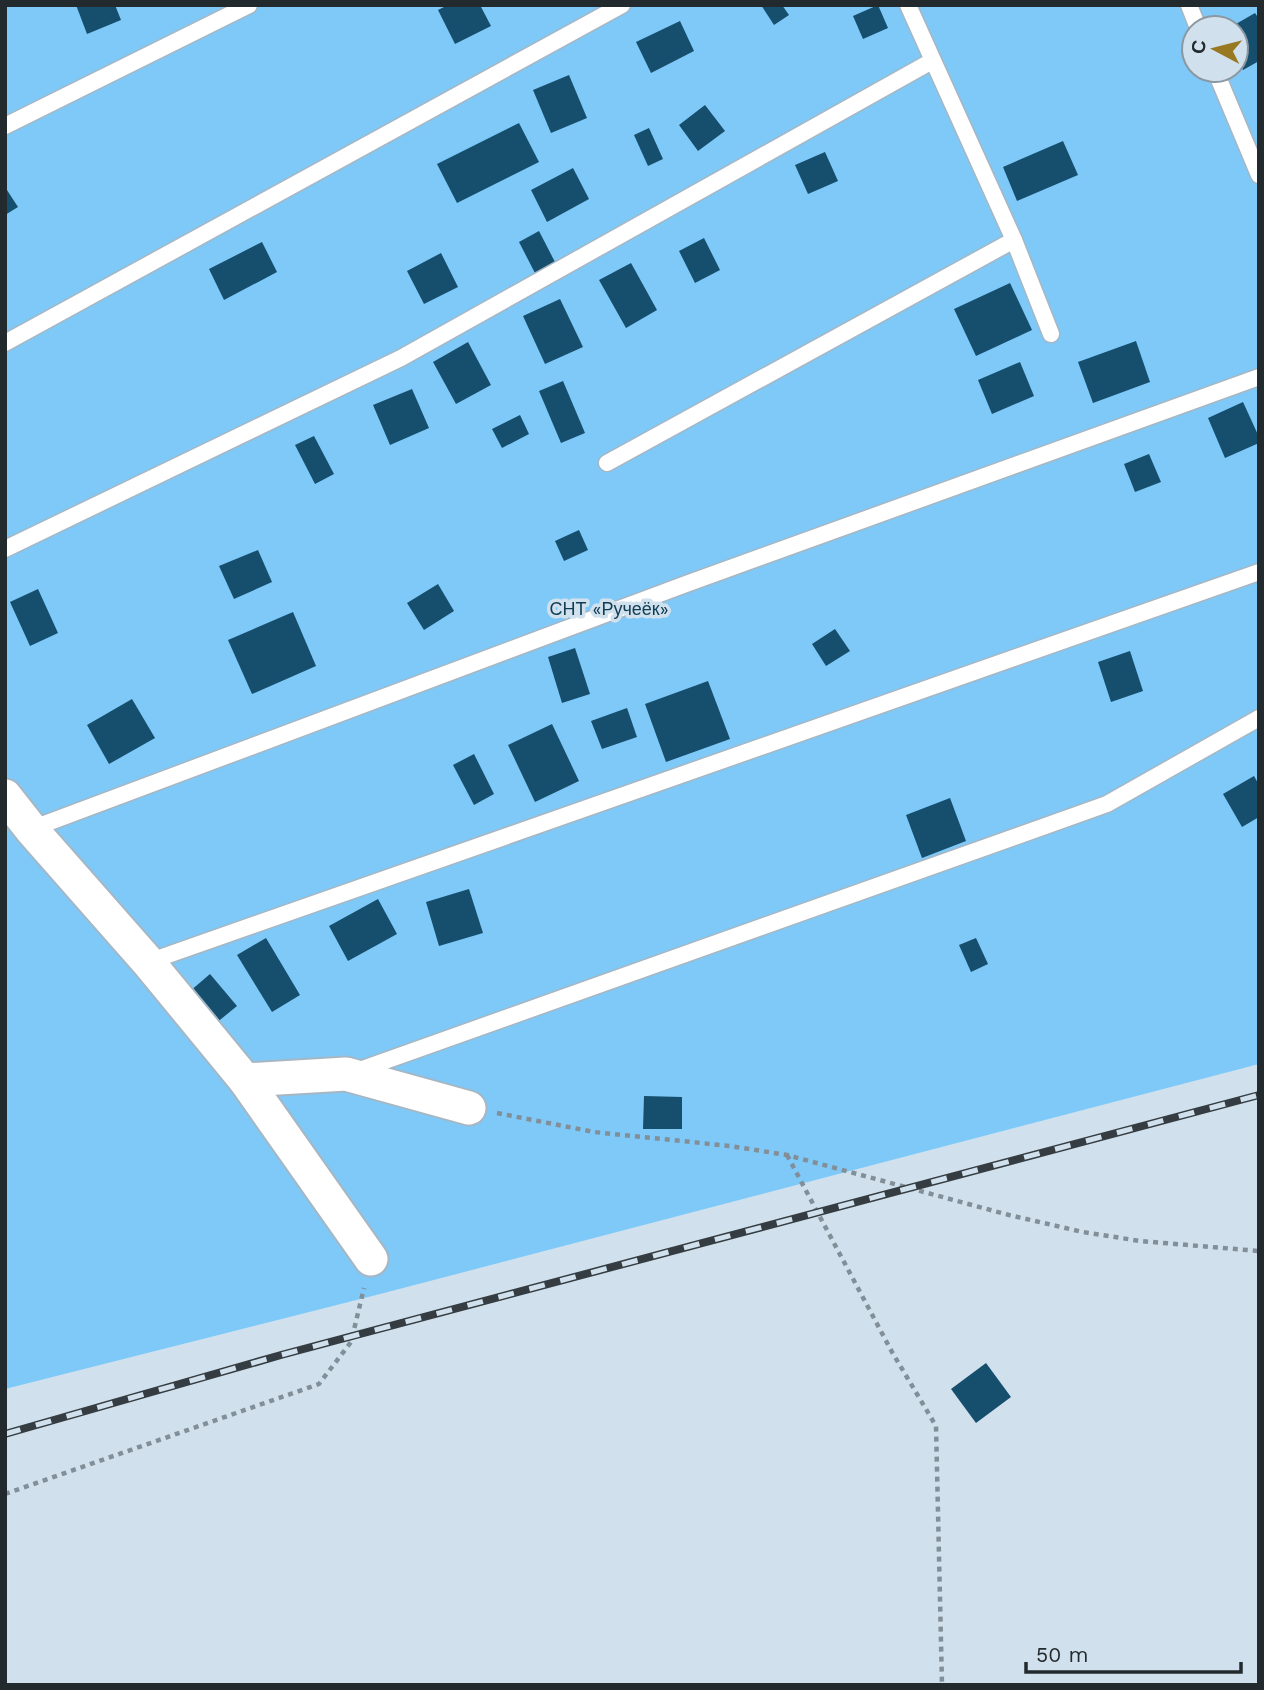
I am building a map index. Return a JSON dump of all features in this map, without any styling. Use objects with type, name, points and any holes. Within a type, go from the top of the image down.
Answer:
[{"type":"street","points":[[5,796],[245,1080],[370,1259]]},
{"type":"street","points":[[245,1080],[346,1074],[469,1108]]},
{"type":"lane","points":[[5,126],[249,5]]},
{"type":"lane","points":[[5,343],[622,5]]},
{"type":"lane","points":[[908,5],[1014,240],[1051,334]]},
{"type":"lane","points":[[5,549],[401,358],[932,61]]},
{"type":"lane","points":[[1221,84],[1259,174]]},
{"type":"lane","points":[[607,463],[1014,240]]},
{"type":"lane","points":[[31,829],[686,584],[1259,377]]},
{"type":"lane","points":[[148,962],[1259,572]]},
{"type":"lane","points":[[346,1074],[1107,804],[1259,718]]},
{"type":"path","points":[[469,1108],[594,1132],[730,1146],[787,1155],[1083,1232],[1140,1241],[1259,1251]]},
{"type":"path","points":[[787,1155],[892,1352],[936,1426],[942,1685]]},
{"type":"path","points":[[5,1494],[318,1384],[351,1342],[370,1259]]},
{"type":"green space","name":"СНТ «Ручеёк»","points":[[5,5],[1259,5],[1259,1064],[384,1293],[5,1389]]},
{"type":"building","points":[[76,5],[115,5],[121,20],[87,34]]},
{"type":"building","points":[[448,5],[480,5],[491,26],[455,44],[438,10]]},
{"type":"building","points":[[761,5],[782,5],[789,15],[774,25]]},
{"type":"building","points":[[878,5],[888,28],[863,39],[853,16]]},
{"type":"building","points":[[1255,13],[1259,19],[1259,61],[1250,66],[1250,16]]},
{"type":"building","points":[[680,21],[694,51],[651,73],[636,42]]},
{"type":"building","points":[[569,75],[587,118],[551,133],[533,90]]},
{"type":"building","points":[[705,105],[725,131],[698,151],[679,125]]},
{"type":"building","points":[[519,123],[539,162],[457,203],[437,164]]},
{"type":"building","points":[[649,128],[663,159],[648,166],[634,135]]},
{"type":"building","points":[[1063,141],[1078,175],[1017,201],[1003,167]]},
{"type":"building","points":[[825,152],[838,181],[808,194],[795,165]]},
{"type":"building","points":[[573,168],[589,199],[547,222],[531,190]]},
{"type":"building","points":[[5,187],[18,207],[5,215]]},
{"type":"building","points":[[539,231],[556,264],[536,275],[519,242]]},
{"type":"building","points":[[704,238],[720,270],[695,283],[679,251]]},
{"type":"building","points":[[262,242],[277,272],[224,300],[209,269]]},
{"type":"building","points":[[441,253],[458,287],[424,304],[407,271]]},
{"type":"building","points":[[631,263],[657,310],[626,328],[599,280]]},
{"type":"building","points":[[1010,283],[1032,330],[976,356],[954,309]]},
{"type":"building","points":[[560,299],[583,347],[545,364],[523,316]]},
{"type":"building","points":[[1136,341],[1150,382],[1093,403],[1078,362]]},
{"type":"building","points":[[468,342],[491,385],[456,404],[433,362]]},
{"type":"building","points":[[1020,362],[1034,396],[992,414],[978,380]]},
{"type":"building","points":[[563,381],[585,433],[561,443],[539,391]]},
{"type":"building","points":[[412,389],[429,428],[390,445],[373,405]]},
{"type":"building","points":[[1243,402],[1259,437],[1259,443],[1225,458],[1208,418]]},
{"type":"building","points":[[520,415],[529,434],[502,448],[492,429]]},
{"type":"building","points":[[314,436],[334,474],[315,484],[295,445]]},
{"type":"building","points":[[1149,454],[1161,482],[1135,492],[1124,464]]},
{"type":"building","points":[[579,530],[588,550],[564,561],[555,541]]},
{"type":"building","points":[[258,550],[272,582],[234,599],[219,566]]},
{"type":"building","points":[[438,584],[454,611],[424,630],[407,603]]},
{"type":"building","points":[[38,589],[58,633],[30,646],[10,602]]},
{"type":"building","points":[[293,612],[316,666],[252,694],[228,640]]},
{"type":"building","points":[[835,629],[850,651],[826,666],[812,644]]},
{"type":"building","points":[[575,648],[590,694],[562,703],[548,657]]},
{"type":"building","points":[[1130,651],[1143,691],[1111,702],[1098,662]]},
{"type":"building","points":[[708,681],[730,739],[666,762],[645,704]]},
{"type":"building","points":[[132,699],[155,738],[109,764],[87,725]]},
{"type":"building","points":[[627,708],[637,737],[602,749],[591,721]]},
{"type":"building","points":[[552,724],[579,781],[535,802],[508,745]]},
{"type":"building","points":[[474,754],[494,794],[474,805],[453,765]]},
{"type":"building","points":[[1254,776],[1259,785],[1259,817],[1242,827],[1223,794]]},
{"type":"building","points":[[950,798],[966,841],[922,858],[906,815]]},
{"type":"building","points":[[469,889],[483,933],[439,946],[426,902]]},
{"type":"building","points":[[378,899],[397,934],[348,961],[329,926]]},
{"type":"building","points":[[266,938],[300,995],[272,1012],[237,955]]},
{"type":"building","points":[[976,938],[988,964],[971,972],[959,945]]},
{"type":"building","points":[[210,974],[237,1006],[215,1024],[189,992]]},
{"type":"building","points":[[644,1096],[682,1097],[682,1129],[643,1129]]},
{"type":"building","points":[[986,1363],[1011,1397],[976,1423],[951,1389]]},
{"type":"railway","points":[[5,1434],[281,1355],[1259,1095]]}]
